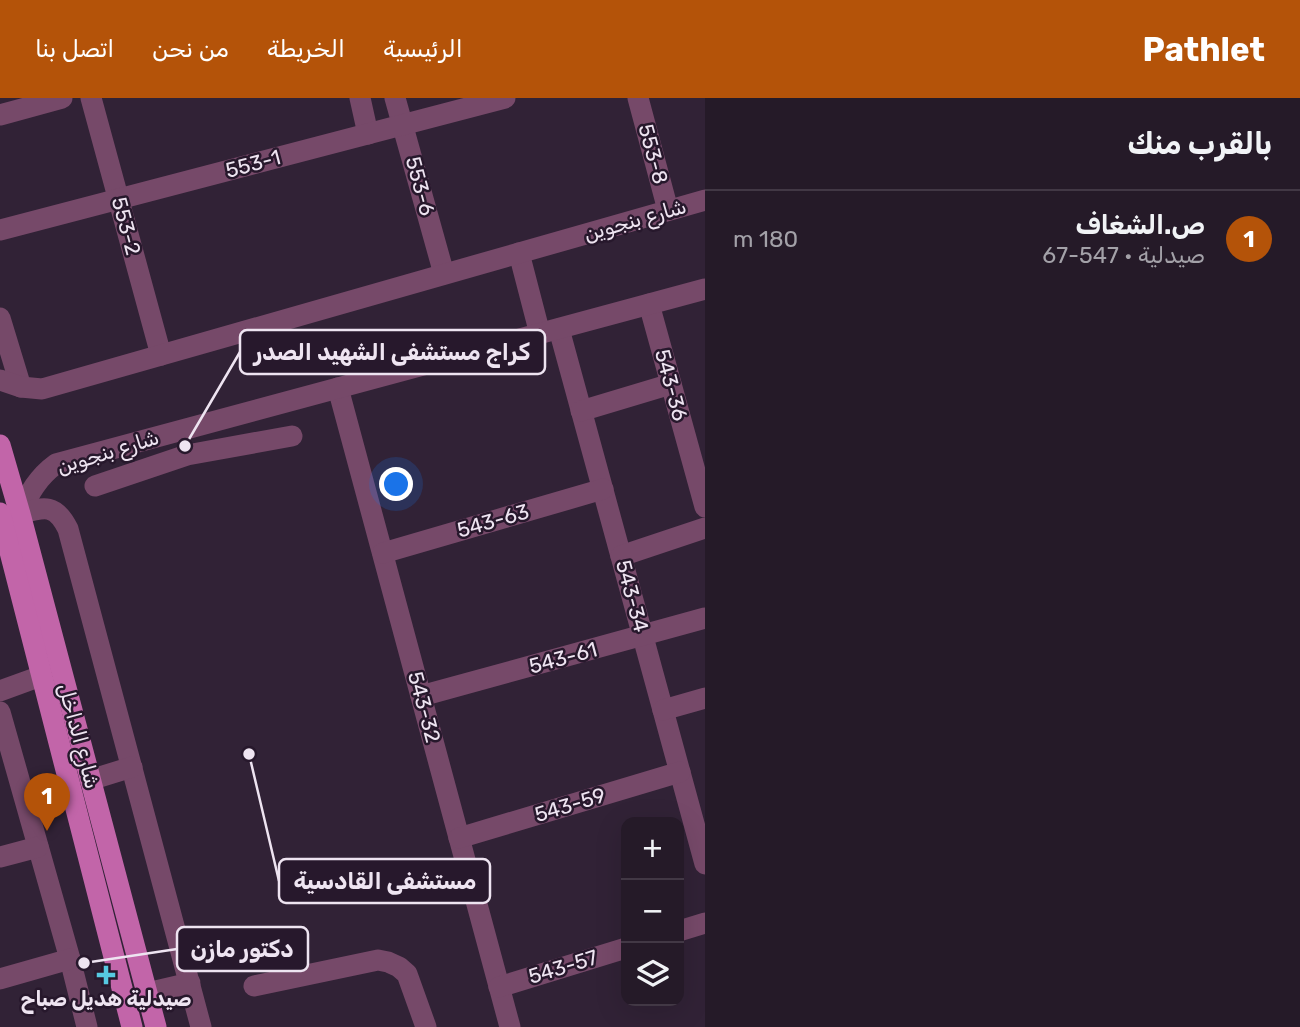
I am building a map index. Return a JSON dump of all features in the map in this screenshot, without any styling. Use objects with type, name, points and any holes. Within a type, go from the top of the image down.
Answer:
[{"type":"main road","name":"شارع الداخل","points":[[0,445],[21,591],[132,1027]]},
{"type":"main road","name":"شارع الداخل","points":[[10,513],[90,780],[156,1027]]},
{"type":"street","points":[[0,115],[62,98]]},
{"type":"street","name":"553-2","points":[[91,98],[161,355]]},
{"type":"street","points":[[360,98],[368,134]]},
{"type":"street","name":"553-6","points":[[395,98],[444,274]]},
{"type":"street","name":"553-1","points":[[0,230],[505,98]]},
{"type":"street","name":"553-8","points":[[638,98],[668,210]]},
{"type":"street","name":"شارع بنجوين","points":[[0,380],[21,387],[42,389],[705,200]]},
{"type":"street","name":"543-34","points":[[519,253],[581,411],[703,851]]},
{"type":"street","name":"شارع بنجوين","points":[[10,513],[27,496],[36,481],[56,464],[705,289]]},
{"type":"street","name":"543-36","points":[[649,304],[671,384],[700,468],[705,507]]},
{"type":"street","points":[[0,318],[21,387]]},
{"type":"street","points":[[581,411],[671,384]]},
{"type":"street","name":"543-32","points":[[338,388],[510,1027]]},
{"type":"street","points":[[180,430],[187,456]]},
{"type":"street","points":[[95,486],[187,456],[292,436]]},
{"type":"street","name":"543-63","points":[[383,553],[603,489]]},
{"type":"street","points":[[10,513],[42,508],[52,510],[62,517],[68,529],[201,1027]]},
{"type":"street","points":[[621,556],[705,528]]},
{"type":"street","name":"543-61","points":[[421,696],[705,618]]},
{"type":"street","points":[[0,691],[41,676]]},
{"type":"street","points":[[663,710],[705,698]]},
{"type":"street","points":[[0,712],[3,737],[70,959],[84,1026]]},
{"type":"street","points":[[90,780],[132,767]]},
{"type":"street","name":"543-59","points":[[459,838],[680,772]]},
{"type":"street","points":[[0,857],[38,847]]},
{"type":"street","points":[[684,929],[705,923]]},
{"type":"street","name":"543-57","points":[[499,987],[621,949]]},
{"type":"street","points":[[0,979],[70,959]]},
{"type":"street","points":[[254,986],[377,960],[388,962],[407,974],[426,1027]]},
{"type":"street","points":[[147,993],[190,984]]},
{"type":"place","name":"كراج مستشفى الشهيد الصدر","points":[[185,446]]},
{"type":"place","name":"مستشفى القادسية","points":[[249,754]]},
{"type":"place","name":"ص.الشغاف","points":[[47,831]]},
{"type":"place","name":"دكتور مازن","points":[[84,963]]},
{"type":"place","name":"صيدلية هديل صباح","points":[[106,975]]}]
